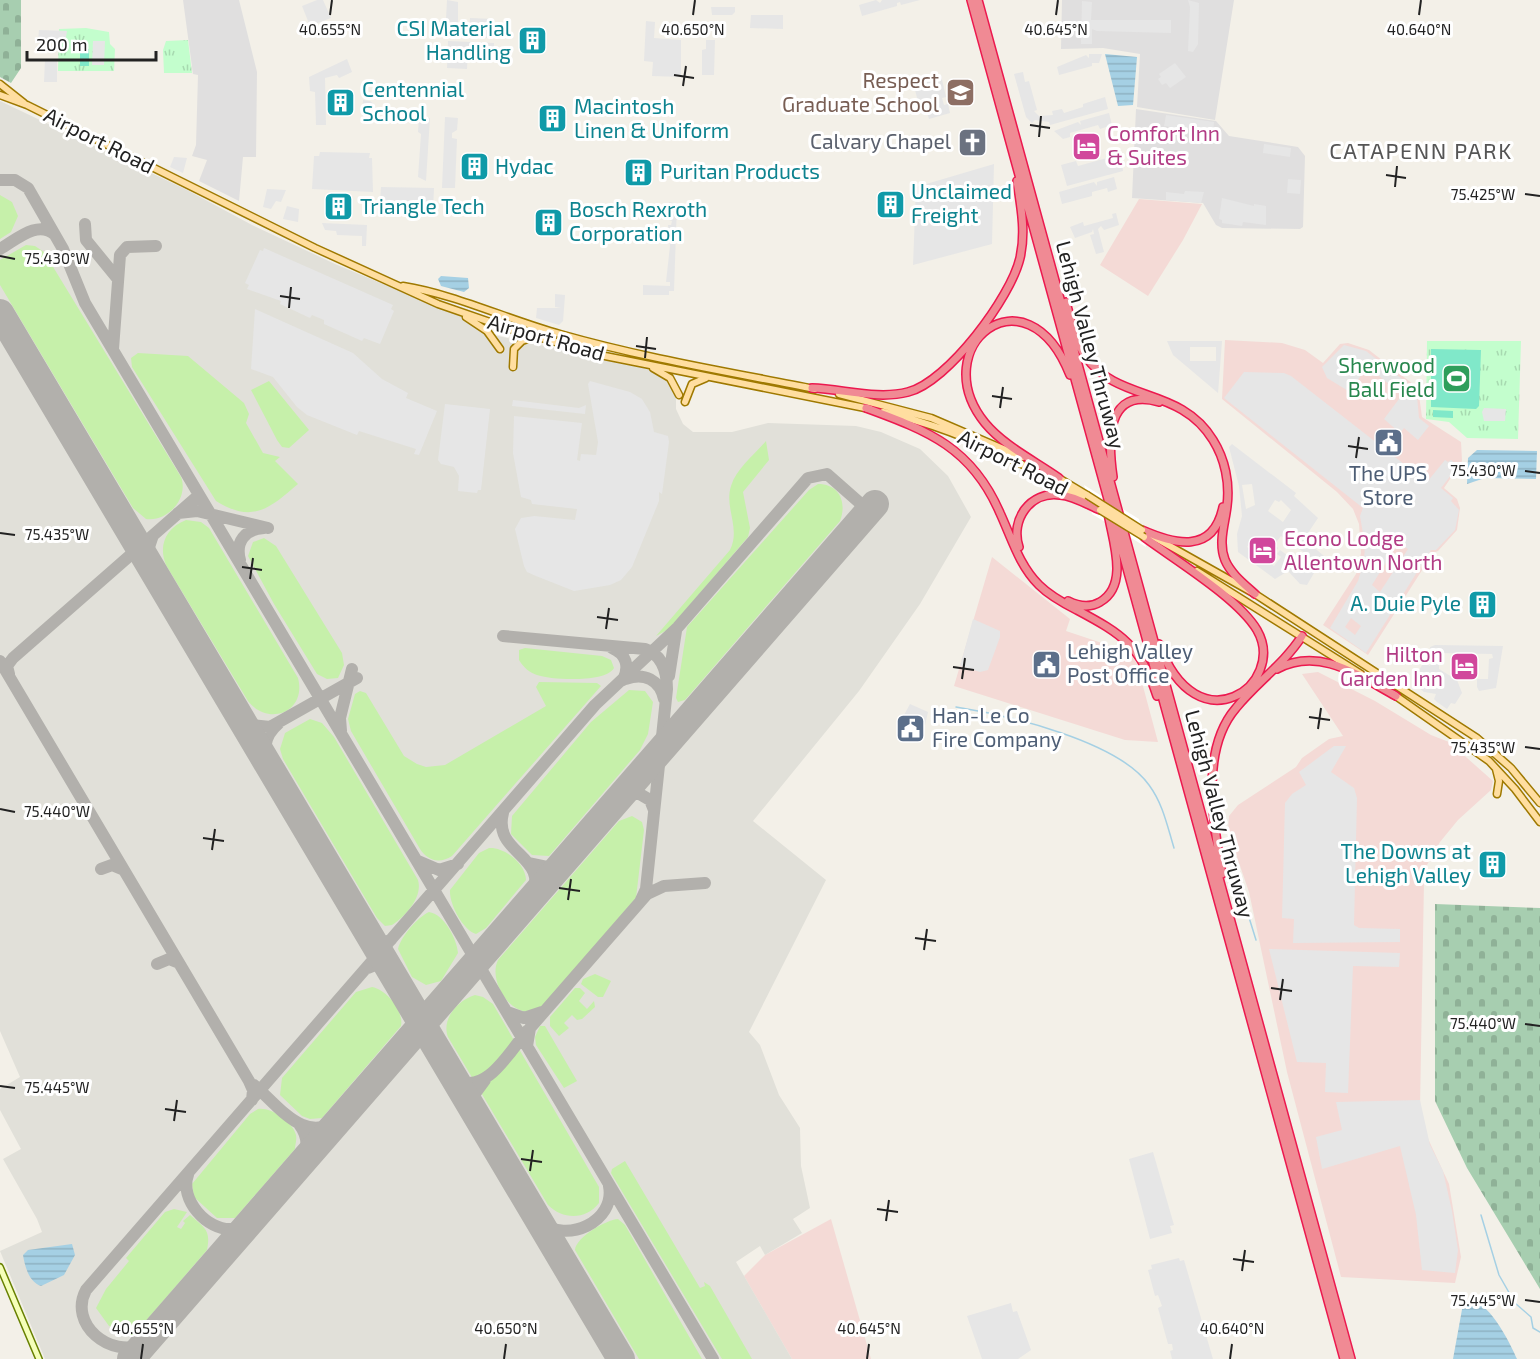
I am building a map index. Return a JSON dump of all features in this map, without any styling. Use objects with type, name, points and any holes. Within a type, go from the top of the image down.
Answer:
[{"type":"highway","name":"Lehigh Valley Thruway","points":[[970,0],[1344,1359]]},
{"type":"highway","name":"Lehigh Valley Thruway","points":[[978,0],[1351,1359]]},
{"type":"highway","points":[[812,388],[885,395],[906,393],[928,384],[954,360],[1002,300],[1019,263],[1023,225],[1013,152]]},
{"type":"highway","points":[[1027,178],[1077,339],[1086,357],[1113,382],[1181,408],[1202,425],[1217,446],[1224,462],[1228,490],[1223,552],[1231,571],[1255,594]]},
{"type":"highway","points":[[1059,478],[1003,439],[981,417],[973,402],[967,376],[968,356],[974,343],[983,332],[1000,323],[1017,321],[1036,327],[1050,338],[1059,352],[1083,408]]},
{"type":"highway","points":[[1118,509],[1109,444],[1114,417],[1126,405],[1141,400],[1157,401],[1179,411],[1203,433],[1218,459],[1224,490],[1220,517],[1208,534],[1191,542],[1170,541],[1143,533]]},
{"type":"highway","points":[[866,408],[927,432],[961,455],[986,484],[1020,560],[1035,580],[1053,597],[1113,630],[1134,647],[1148,670],[1185,778]]},
{"type":"highway","points":[[1100,469],[1117,576],[1115,585],[1108,596],[1096,604],[1083,606],[1061,597],[1038,577],[1021,552],[1016,531],[1025,508],[1042,496],[1060,495],[1100,510]]},
{"type":"highway","points":[[1143,533],[1228,600],[1253,624],[1260,638],[1263,653],[1261,667],[1254,681],[1238,695],[1223,700],[1203,699],[1188,692],[1168,667],[1143,599]]},
{"type":"highway","points":[[1227,906],[1214,815],[1215,756],[1229,716],[1290,653],[1302,636]]},
{"type":"highway","points":[[1268,675],[1296,662],[1324,661],[1342,667],[1396,696]]},
{"type":"main road","name":"Airport Road","points":[[0,84],[27,105]]},
{"type":"main road","name":"Airport Road","points":[[0,95],[27,105],[322,252],[399,285],[421,298],[535,337],[648,365],[911,419],[978,443],[1031,468],[1089,504]]},
{"type":"main road","name":"Airport Road","points":[[399,285],[423,289],[525,324],[617,349],[886,404],[953,426],[996,444],[1087,495],[1471,747],[1496,768],[1540,822]]},
{"type":"main road","points":[[453,309],[485,329],[500,349]]},
{"type":"main road","points":[[513,366],[511,356],[515,346],[535,337]]},
{"type":"main road","points":[[648,365],[670,378],[679,395]]},
{"type":"main road","points":[[685,402],[692,384],[708,377]]},
{"type":"main road","name":"Airport Road","points":[[1100,510],[1255,594],[1477,738],[1511,768],[1540,803]]},
{"type":"main road","points":[[1496,768],[1499,782],[1497,794]]},
{"type":"main road","points":[[0,1267],[39,1359]]},
{"type":"shaded area","points":[[183,0],[239,0],[257,72],[256,157],[243,157],[239,201],[199,181],[207,160],[192,156],[196,145],[198,75],[193,74]]},
{"type":"shaded area","points":[[323,0],[331,18],[310,26],[302,6]]},
{"type":"shaded area","points":[[447,0],[458,2],[458,28],[469,33],[470,18],[494,19],[493,38],[445,38]]},
{"type":"shaded area","points":[[876,0],[880,3],[882,0],[920,0],[901,5],[900,2],[897,6],[862,16],[859,5]]},
{"type":"shaded area","points":[[1062,0],[1234,0],[1215,120],[1137,107],[1140,54],[1103,48],[1061,49]]},
{"type":"shaded area","points":[[1188,0],[1199,3],[1198,44],[1193,52],[1188,51],[1190,7]]},
{"type":"shaded area","points":[[1082,1],[1092,2],[1091,20],[1171,20],[1171,33],[1092,29],[1092,44],[1081,44]]},
{"type":"shaded area","points":[[711,7],[735,7],[735,12],[732,15],[712,15]]},
{"type":"shaded area","points":[[751,15],[783,15],[783,29],[750,28]]},
{"type":"shaded area","points":[[646,21],[655,22],[654,38],[681,40],[681,77],[652,76],[653,62],[644,61]]},
{"type":"shaded area","points":[[39,30],[67,31],[65,43],[38,43]]},
{"type":"shaded area","points":[[706,40],[715,40],[714,75],[702,75],[702,50],[706,49]]},
{"type":"shaded area","points":[[93,41],[105,41],[104,65],[92,65]]},
{"type":"shaded area","points":[[448,41],[494,43],[494,50],[468,49],[467,69],[447,68]]},
{"type":"shaded area","points":[[1089,54],[1102,54],[1099,63],[1092,63],[1092,66],[1059,75],[1057,67],[1086,55],[1089,58]]},
{"type":"shaded area","points":[[45,59],[57,59],[57,82],[44,82]]},
{"type":"shaded area","points":[[347,59],[352,72],[339,78],[337,75],[325,78],[326,125],[316,125],[315,92],[310,91],[309,77]]},
{"type":"shaded area","points":[[1175,63],[1186,77],[1170,88],[1166,83],[1162,85],[1158,79],[1161,77],[1159,74]]},
{"type":"shaded area","points":[[1023,72],[1025,82],[1029,81],[1037,110],[1034,111],[1039,116],[1053,115],[1052,111],[1062,109],[1064,113],[1105,97],[1108,109],[1050,125],[1049,122],[1035,120],[1032,123],[1026,117],[1014,74]]},
{"type":"shaded area","points":[[941,75],[946,97],[942,98],[944,105],[948,104],[950,113],[929,119],[926,109],[920,110],[913,82]]},
{"type":"shaded area","points":[[363,100],[375,105],[374,123],[362,122]]},
{"type":"shaded area","points":[[0,101],[187,190],[252,225],[335,264],[481,325],[493,335],[662,371],[676,388],[676,409],[683,424],[693,432],[732,432],[768,423],[856,426],[881,432],[920,449],[948,476],[971,517],[920,604],[859,691],[753,821],[826,880],[749,1032],[760,1045],[779,1095],[800,1128],[801,1166],[810,1208],[793,1219],[802,1233],[765,1255],[760,1246],[736,1262],[792,1359],[45,1359],[0,1251],[42,1232],[3,1159],[21,1149],[0,1110],[0,1089],[20,1077],[0,1031]]},
{"type":"shaded area","points":[[1136,109],[1216,121],[1229,136],[1298,147],[1305,156],[1303,227],[1300,229],[1222,228],[1216,225],[1203,203],[1132,198]]},
{"type":"shaded area","points":[[1109,113],[1112,125],[1100,129],[1098,125],[1070,133],[1070,137],[1063,139],[1054,131],[1078,122],[1081,125],[1080,121]]},
{"type":"shaded area","points":[[1166,115],[1214,122],[1213,133],[1164,126]]},
{"type":"shaded area","points":[[419,117],[430,118],[426,181],[418,177],[421,134],[418,132]]},
{"type":"shaded area","points":[[445,117],[458,118],[457,130],[452,133],[452,138],[457,139],[455,188],[442,188]]},
{"type":"shaded area","points":[[1264,144],[1291,148],[1290,157],[1263,153]]},
{"type":"shaded area","points":[[1120,149],[1123,171],[1067,186],[1061,165],[1076,161],[1078,166],[1107,158],[1106,153]]},
{"type":"shaded area","points":[[320,152],[370,153],[373,192],[312,189],[314,156],[319,156]]},
{"type":"shaded area","points":[[174,157],[187,158],[183,173],[170,167]]},
{"type":"shaded area","points":[[994,164],[992,244],[913,265],[916,187]]},
{"type":"shaded area","points":[[1114,177],[1117,189],[1108,192],[1107,188],[1092,192],[1092,196],[1062,204],[1059,192],[1094,182],[1097,186],[1097,182]]},
{"type":"shaded area","points":[[1288,179],[1301,180],[1300,194],[1287,193]]},
{"type":"shaded area","points":[[381,187],[434,188],[433,212],[390,210],[390,202],[380,202]]},
{"type":"shaded area","points":[[267,189],[286,190],[281,202],[276,201],[271,209],[263,207]]},
{"type":"shaded area","points":[[1185,191],[1204,192],[1201,203],[1166,200],[1166,192],[1184,194]]},
{"type":"shaded area","points":[[1222,198],[1254,206],[1254,204],[1266,206],[1266,225],[1243,222],[1242,226],[1222,223],[1219,219]]},
{"type":"shaded area","points":[[1139,199],[1202,204],[1183,240],[1148,296],[1100,265]]},
{"type":"shaded area","points":[[669,202],[677,204],[674,291],[669,291],[669,295],[643,295],[643,285],[670,286],[670,282],[666,282],[670,246],[668,225],[671,225],[672,221],[669,220]]},
{"type":"shaded area","points":[[287,206],[299,209],[298,222],[283,219]]},
{"type":"shaded area","points":[[1116,213],[1119,225],[1104,230],[1101,226],[1098,229],[1104,252],[1096,254],[1090,235],[1094,234],[1093,229],[1092,232],[1075,238],[1070,227],[1083,222],[1084,226],[1113,218],[1112,214]]},
{"type":"shaded area","points":[[322,223],[367,225],[366,246],[362,246],[362,236],[337,235],[336,231],[325,230]]},
{"type":"shaded area","points":[[264,248],[393,305],[391,309],[394,311],[380,344],[364,338],[362,341],[324,324],[324,320],[312,315],[310,318],[280,304],[281,301],[247,289],[249,285],[245,283],[260,250],[263,251]]},
{"type":"shaded area","points":[[555,294],[565,295],[563,321],[559,325],[536,318],[537,308],[561,308],[555,307]]},
{"type":"shaded area","points":[[255,309],[353,353],[382,379],[408,393],[406,398],[437,411],[419,455],[414,454],[416,449],[359,431],[357,435],[307,415],[297,407],[273,377],[251,369]]},
{"type":"shaded area","points":[[1225,340],[1282,343],[1305,350],[1323,363],[1340,344],[1348,343],[1369,350],[1418,388],[1422,417],[1461,442],[1462,461],[1444,488],[1457,499],[1460,508],[1457,530],[1438,551],[1433,553],[1368,655],[1323,625],[1356,574],[1361,553],[1359,524],[1353,509],[1337,492],[1222,399]]},
{"type":"shaded area","points":[[1167,341],[1222,341],[1218,393],[1173,355]],"holes":[[[1190,347],[1216,347],[1216,361],[1190,361]]]},
{"type":"shaded area","points":[[1344,345],[1366,351],[1415,389],[1413,393],[1417,396],[1419,418],[1429,426],[1418,440],[1404,428],[1400,433],[1384,419],[1402,395],[1367,366],[1350,392],[1327,378],[1322,367]]},
{"type":"shaded area","points":[[1244,372],[1284,373],[1291,376],[1427,482],[1445,460],[1448,462],[1451,460],[1458,466],[1441,488],[1453,498],[1451,501],[1459,510],[1455,530],[1436,550],[1431,550],[1366,653],[1330,628],[1358,581],[1364,561],[1365,545],[1360,516],[1363,508],[1224,398]],"holes":[[[1398,543],[1408,549],[1380,592],[1372,585]],[[1351,618],[1361,626],[1355,635],[1345,627]]]},
{"type":"shaded area","points":[[590,381],[630,392],[642,399],[650,412],[654,432],[668,436],[669,442],[662,494],[659,492],[659,501],[632,567],[621,580],[610,585],[574,591],[527,572],[524,566],[515,529],[521,518],[534,516],[575,520],[577,509],[532,504],[531,500],[521,497],[513,453],[514,416],[582,423],[577,460],[580,461],[581,454],[596,455],[598,442],[588,384]]},
{"type":"shaded area","points":[[513,400],[579,408],[586,405],[585,414],[512,406]]},
{"type":"shaded area","points":[[445,404],[490,409],[481,490],[477,493],[458,491],[459,476],[454,467],[441,464],[438,460]]},
{"type":"shaded area","points":[[1484,408],[1506,409],[1505,421],[1484,421],[1482,412]]},
{"type":"shaded area","points":[[1232,444],[1296,493],[1294,496],[1318,518],[1304,539],[1324,556],[1307,585],[1300,584],[1288,571],[1275,579],[1238,552],[1237,534],[1242,516],[1239,486],[1229,447]],"holes":[[[1252,484],[1255,505],[1246,509],[1242,485]],[[1275,500],[1279,502],[1281,500],[1291,510],[1283,522],[1268,511]],[[1281,536],[1313,559],[1305,568],[1280,550],[1277,554],[1281,557],[1274,566],[1247,547],[1254,537],[1275,552],[1278,548],[1274,545]]]},
{"type":"shaded area","points":[[992,557],[1070,619],[1066,631],[1129,652],[1137,664],[1158,742],[1125,740],[954,686]]},
{"type":"shaded area","points":[[973,619],[1000,631],[988,670],[980,672],[960,666]]},
{"type":"shaded area","points":[[1435,645],[1503,646],[1496,688],[1479,691],[1477,687],[1477,679],[1488,679],[1489,659],[1493,658],[1492,654],[1439,653],[1439,669],[1457,680],[1462,693],[1455,704],[1451,703],[1447,709],[1437,702],[1434,699],[1436,694],[1424,692],[1412,682],[1424,662],[1430,666],[1430,647]]},
{"type":"shaded area","points":[[1318,672],[1375,701],[1431,735],[1449,742],[1493,781],[1491,790],[1458,820],[1440,842],[1427,865],[1424,881],[1420,1108],[1424,1130],[1449,1184],[1461,1257],[1455,1283],[1341,1277],[1287,1072],[1249,892],[1228,831],[1229,816],[1238,805],[1296,767],[1302,758],[1329,739],[1343,736],[1302,674]]},
{"type":"shaded area","points":[[910,704],[928,712],[925,725],[904,715]]},
{"type":"shaded area","points":[[1334,746],[1346,746],[1331,772],[1354,788],[1357,798],[1354,925],[1359,928],[1400,929],[1400,942],[1293,943],[1294,919],[1282,918],[1285,803],[1292,794],[1306,785],[1299,772]]},
{"type":"shaded area","points":[[1269,949],[1400,953],[1399,967],[1353,966],[1348,1093],[1325,1092],[1326,1063],[1297,1062]]},
{"type":"shaded area","points":[[1420,1100],[1430,1145],[1443,1171],[1452,1211],[1458,1250],[1455,1273],[1422,1270],[1416,1215],[1400,1146],[1322,1169],[1316,1137],[1342,1130],[1336,1102]]},
{"type":"shaded area","points":[[1153,1152],[1174,1225],[1170,1226],[1172,1233],[1150,1239],[1129,1159]]},
{"type":"shaded area","points":[[831,1219],[871,1359],[792,1359],[744,1276],[765,1255]]},
{"type":"shaded area","points":[[1179,1258],[1180,1261],[1184,1260],[1213,1359],[1172,1359],[1170,1351],[1173,1350],[1172,1344],[1168,1344],[1158,1308],[1162,1306],[1158,1295],[1155,1296],[1148,1270],[1152,1269],[1151,1265]]},
{"type":"shaded area","points":[[1011,1303],[1013,1312],[1017,1311],[1031,1350],[1018,1359],[982,1359],[967,1316]]},
{"type":"green space","points":[[0,0],[21,0],[21,68],[11,83],[0,77]]},
{"type":"green space","points":[[86,28],[109,32],[110,44],[115,49],[114,71],[58,71],[59,29]]},
{"type":"green space","points":[[188,40],[192,73],[164,73],[163,50],[166,41]]},
{"type":"green space","points":[[80,49],[89,49],[89,66],[80,66]]},
{"type":"green space","points":[[0,195],[12,202],[18,216],[11,232],[0,239]]},
{"type":"green space","points":[[26,245],[35,246],[44,252],[181,477],[183,485],[179,500],[169,513],[162,517],[146,519],[133,508],[0,285],[0,260]]},
{"type":"green space","points":[[1427,341],[1521,341],[1518,439],[1467,438],[1449,422],[1426,419]]},
{"type":"green space","name":"Sherwood Ball Field","points":[[1431,349],[1481,350],[1479,406],[1476,409],[1431,407]]},
{"type":"green space","points":[[138,353],[188,356],[244,403],[249,414],[246,423],[263,453],[280,457],[275,461],[298,484],[270,506],[251,512],[229,508],[216,501],[132,367],[131,358]]},
{"type":"green space","points":[[269,381],[309,430],[289,448],[282,447],[277,440],[251,390]]},
{"type":"green space","points":[[1433,410],[1453,411],[1453,418],[1433,417]]},
{"type":"green space","points":[[766,441],[769,460],[743,492],[750,528],[748,537],[669,629],[656,636],[730,550],[734,534],[729,502],[731,486],[741,468]]},
{"type":"green space","points":[[818,484],[832,487],[840,496],[843,508],[840,521],[685,700],[678,702],[676,698],[687,627],[809,490]]},
{"type":"green space","points":[[186,520],[201,522],[209,528],[298,678],[297,700],[284,712],[266,713],[256,709],[248,701],[166,565],[163,551],[166,538],[173,528]]},
{"type":"green space","points":[[264,538],[276,546],[342,653],[344,665],[338,678],[327,679],[317,674],[248,556],[253,542]]},
{"type":"green space","points":[[525,648],[602,656],[611,660],[614,668],[609,673],[590,678],[544,677],[532,673],[519,660],[519,650]]},
{"type":"green space","points":[[539,682],[597,683],[601,686],[452,856],[443,860],[430,859],[420,849],[351,731],[348,719],[355,694],[360,691],[366,693],[404,756],[426,767],[445,765],[546,706],[536,687]]},
{"type":"green space","points":[[629,690],[645,691],[653,702],[648,734],[640,750],[549,856],[532,855],[511,834],[512,816],[591,722]]},
{"type":"green space","points":[[310,719],[322,723],[334,737],[418,880],[418,893],[412,906],[392,925],[385,926],[377,918],[283,759],[280,749],[285,733]]},
{"type":"green space","points":[[632,816],[642,822],[644,830],[636,898],[540,1009],[530,1012],[512,1005],[505,998],[496,979],[498,960],[619,821]]},
{"type":"green space","points":[[489,848],[502,850],[514,858],[522,868],[526,880],[486,928],[476,934],[466,927],[458,916],[450,890],[479,853]]},
{"type":"green space","points":[[1435,904],[1540,908],[1540,1289],[1467,1168],[1435,1101]]},
{"type":"green space","points":[[429,912],[445,922],[455,941],[458,953],[441,981],[426,985],[412,977],[398,949],[410,927]]},
{"type":"green space","points":[[595,974],[611,981],[603,997],[598,997],[581,984],[583,979]]},
{"type":"green space","points":[[372,987],[383,992],[393,1002],[400,1014],[401,1026],[322,1118],[310,1119],[302,1116],[280,1095],[282,1078],[356,992]]},
{"type":"green space","points":[[575,988],[580,988],[585,993],[579,1001],[587,1009],[594,1001],[595,1007],[582,1019],[577,1020],[572,1015],[564,1023],[569,1028],[559,1036],[550,1026],[550,1017]]},
{"type":"green space","points":[[475,995],[493,1004],[599,1187],[599,1203],[588,1213],[567,1215],[548,1205],[448,1037],[446,1030],[452,1011],[463,1001]]},
{"type":"green space","points":[[540,1026],[545,1026],[577,1081],[564,1088],[536,1045],[535,1037]]},
{"type":"green space","points":[[258,1109],[269,1110],[291,1125],[296,1135],[295,1149],[235,1218],[217,1218],[194,1197],[192,1184],[250,1114]]},
{"type":"green space","points":[[625,1161],[700,1288],[705,1286],[704,1282],[710,1286],[752,1359],[722,1359],[611,1173],[612,1169]]},
{"type":"green space","points":[[174,1209],[187,1212],[177,1227],[181,1229],[185,1223],[183,1221],[190,1215],[206,1230],[207,1250],[132,1337],[109,1326],[96,1308],[106,1289],[129,1261],[126,1258],[165,1212]]},
{"type":"green space","points":[[618,1219],[625,1225],[702,1359],[639,1359],[575,1250],[580,1240],[592,1230],[606,1222]]},
{"type":"water","points":[[1105,54],[1137,57],[1133,105],[1118,106]]},
{"type":"water","points":[[441,276],[468,278],[469,288],[464,292],[441,286],[438,279]]},
{"type":"water","points":[[1477,450],[1537,451],[1536,479],[1485,478],[1467,484],[1468,458]]},
{"type":"water","points":[[72,1244],[75,1255],[64,1275],[41,1286],[33,1281],[26,1269],[23,1255],[28,1250]]},
{"type":"water","points":[[1463,1304],[1478,1304],[1490,1313],[1501,1328],[1517,1359],[1453,1359]]},
{"type":"pier","points":[[1084,485],[1139,519],[1146,547],[1092,514]]},
{"type":"waterway","points":[[956,707],[1003,716],[1060,732],[1113,755],[1134,769],[1154,792],[1174,848]]},
{"type":"waterway","points":[[1233,866],[1256,940]]},
{"type":"waterway","points":[[1481,1215],[1499,1275],[1515,1303],[1531,1317],[1533,1328],[1540,1332]]},
{"type":"taxiway","points":[[0,180],[15,180],[28,188],[63,249],[85,303],[713,1359]]},
{"type":"taxiway","points":[[85,224],[86,240],[117,278]]},
{"type":"taxiway","points":[[0,249],[34,230],[41,229],[55,235]]},
{"type":"taxiway","points":[[113,349],[120,255],[127,247],[156,246]]},
{"type":"taxiway","points":[[144,1344],[118,1347],[96,1335],[87,1326],[83,1315],[82,1303],[86,1290],[595,705],[678,627],[808,478],[827,474],[869,511]]},
{"type":"taxiway","points":[[9,674],[7,666],[13,658],[199,495]]},
{"type":"taxiway","points":[[178,513],[197,511],[268,528]]},
{"type":"taxiway","points":[[240,560],[240,542],[252,531],[264,528]]},
{"type":"taxiway","points":[[152,570],[148,550],[153,535]]},
{"type":"taxiway","points":[[669,676],[676,631]]},
{"type":"taxiway","points":[[503,636],[645,649],[656,655],[663,665],[667,689],[646,889],[640,902]]},
{"type":"taxiway","points":[[612,648],[621,654],[625,661],[626,670],[623,680]]},
{"type":"taxiway","points":[[0,661],[249,1081],[253,1090],[252,1100]]},
{"type":"taxiway","points":[[341,731],[340,718],[352,669]]},
{"type":"taxiway","points":[[626,679],[639,676],[650,679],[659,687],[664,699]]},
{"type":"taxiway","points":[[237,712],[251,725],[270,727],[357,678]]},
{"type":"taxiway","points":[[270,768],[266,756],[266,744],[269,734],[278,724]]},
{"type":"taxiway","points":[[616,800],[638,793],[650,800],[654,810]]},
{"type":"taxiway","points":[[503,813],[502,827],[506,838],[534,873],[535,884],[531,899]]},
{"type":"taxiway","points":[[418,861],[439,870],[458,864]]},
{"type":"taxiway","points":[[529,863],[548,867],[564,861]]},
{"type":"taxiway","points":[[101,869],[112,865],[124,870]]},
{"type":"taxiway","points":[[527,1046],[530,1028],[647,894],[664,886],[705,883]]},
{"type":"taxiway","points":[[372,939],[381,943],[391,940]]},
{"type":"taxiway","points":[[482,970],[481,960],[491,946]]},
{"type":"taxiway","points":[[157,964],[169,959],[179,963]]},
{"type":"taxiway","points":[[368,968],[378,964],[390,969]]},
{"type":"taxiway","points":[[507,1012],[524,1018],[542,1012]]},
{"type":"taxiway","points":[[456,1079],[467,1083],[477,1082],[487,1077],[505,1060],[527,1031]]},
{"type":"taxiway","points":[[472,1107],[474,1095],[485,1080]]},
{"type":"taxiway","points":[[254,1085],[284,1113],[305,1126],[316,1128],[328,1126],[341,1118]]},
{"type":"taxiway","points":[[299,1124],[305,1135],[306,1145],[299,1166]]},
{"type":"taxiway","points":[[188,1175],[186,1184],[191,1203],[197,1212],[213,1225],[232,1229],[246,1224],[257,1216]]},
{"type":"taxiway","points":[[541,1222],[563,1231],[587,1226],[605,1210],[609,1199],[609,1186]]},
{"type":"runway","points":[[0,313],[621,1359]]},
{"type":"runway","points":[[131,1359],[875,504]]},
{"type":"place","name":"CSI Material Handling","points":[[532,41]]},
{"type":"place","name":"Respect Graduate School","points":[[960,93]]},
{"type":"place","name":"Centennial School","points":[[341,102]]},
{"type":"place","name":"Macintosh Linen & Uniform","points":[[553,119]]},
{"type":"place","name":"Calvary Chapel","points":[[972,142]]},
{"type":"place","name":"Comfort Inn & Suites","points":[[1086,146]]},
{"type":"place","name":"Hydac","points":[[474,167]]},
{"type":"place","name":"Puritan Products","points":[[639,172]]},
{"type":"place","name":"Unclaimed Freight","points":[[890,204]]},
{"type":"place","name":"Triangle Tech","points":[[339,207]]},
{"type":"place","name":"Bosch Rexroth Corporation","points":[[548,222]]},
{"type":"place","name":"Sherwood Ball Field","points":[[1456,378]]},
{"type":"place","name":"The UPS Store","points":[[1388,443]]},
{"type":"place","name":"Econo Lodge Allentown North","points":[[1263,551]]},
{"type":"place","name":"A. Duie Pyle","points":[[1482,604]]},
{"type":"place","name":"Lehigh Valley Post Office","points":[[1046,664]]},
{"type":"place","name":"Hilton Garden Inn","points":[[1464,667]]},
{"type":"place","name":"Han-Le Co Fire Company","points":[[911,728]]},
{"type":"place","name":"The Downs at Lehigh Valley","points":[[1492,864]]},
{"type":"district","name":"CATAPENN PARK","points":[[1421,151]]}]
